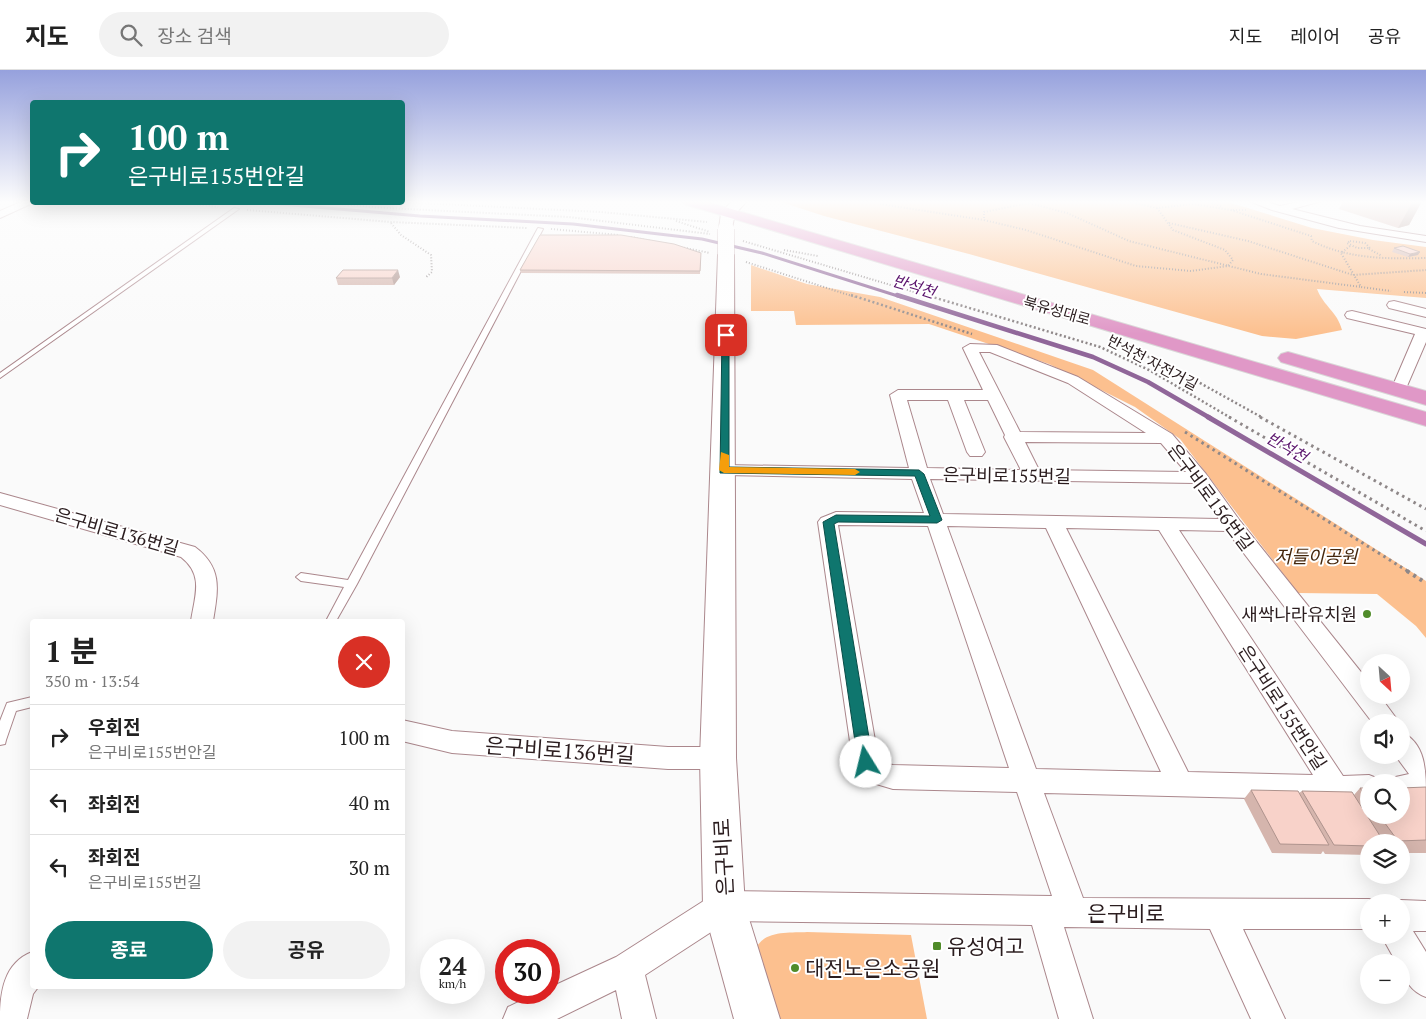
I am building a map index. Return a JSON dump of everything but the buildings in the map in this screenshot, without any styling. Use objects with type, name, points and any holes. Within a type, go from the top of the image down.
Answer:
[{"type":"main road","name":"북유성대로","points":[[805,245],[1426,419]]},
{"type":"main road","name":"북유성대로","points":[[825,245],[1117,310]]},
{"type":"main road","points":[[1268,353],[1426,398]]},
{"type":"street","name":"은구비로","points":[[729,245],[718,758],[724,906],[1058,912],[1360,914]]},
{"type":"street","points":[[1394,305],[1426,313]]},
{"type":"street","points":[[1352,315],[1424,332],[1399,390]]},
{"type":"street","name":"은구비로156번길","points":[[1033,475],[1012,437],[970,348],[992,348],[1073,380],[1166,438],[1200,478],[1233,526],[1380,714]]},
{"type":"street","points":[[993,395],[898,395],[919,474],[937,520],[1026,782],[1058,912],[1076,1019]]},
{"type":"street","points":[[954,395],[976,452]]},
{"type":"street","points":[[1012,437],[1166,438]]},
{"type":"street","name":"은구비로155번길","points":[[724,470],[1200,478]]},
{"type":"street","name":"은구비로136번길","points":[[0,499],[188,552],[201,562],[208,584],[202,619]]},
{"type":"street","name":"은구비로155번안길","points":[[1233,526],[836,518],[828,522],[866,762],[875,773],[893,777],[1026,782],[1360,787]]},
{"type":"street","points":[[1053,522],[1180,785]]},
{"type":"street","name":"은구비로155번안길","points":[[1165,524],[1336,788]]},
{"type":"street","name":"은구비로136번길","points":[[405,731],[452,742],[668,758],[718,758]]},
{"type":"street","points":[[1410,754],[1426,774]]},
{"type":"street","points":[[1410,786],[1426,785]]},
{"type":"street","points":[[520,1019],[627,968],[724,906],[757,1019]]},
{"type":"street","points":[[1219,913],[1268,1019]]},
{"type":"street","points":[[1410,915],[1426,916]]},
{"type":"street","points":[[1403,944],[1426,981]]},
{"type":"street","points":[[627,968],[639,1019]]},
{"type":"street","points":[[10,1019],[17,983]]},
{"type":"lane","points":[[0,376],[185,245]]},
{"type":"lane","points":[[332,619],[531,245]]},
{"type":"lane","points":[[301,577],[352,584]]},
{"type":"lane","points":[[0,740],[11,707],[30,702]]},
{"type":"path","points":[[416,245],[431,255],[432,272],[425,278]]},
{"type":"path","name":"반석천 자전거길","points":[[760,245],[1100,346],[1149,370],[1426,532]]},
{"type":"path","name":"반석천 자전거길","points":[[761,245],[826,256],[801,248]]},
{"type":"path","points":[[1073,245],[1136,266],[1191,271],[1228,266],[1233,260],[1225,250],[1213,245]]},
{"type":"path","points":[[1149,245],[1270,276],[1426,293]]},
{"type":"path","points":[[1261,245],[1354,275],[1426,270]]},
{"type":"path","points":[[1319,245],[1340,253],[1426,258]]},
{"type":"path","points":[[1368,245],[1370,246],[1369,249]]},
{"type":"path","points":[[1340,253],[1350,246],[1369,249],[1385,257]]},
{"type":"path","points":[[1340,253],[1360,286]]},
{"type":"path","points":[[1124,347],[1164,363],[1426,509]]},
{"type":"green space","points":[[936,245],[1413,245],[1426,247],[1426,298],[1317,289],[1337,318],[1342,330],[1296,339],[1262,336]]},
{"type":"green space","name":"저들이공원","points":[[751,265],[807,284],[880,297],[1093,370],[1426,581],[1426,638],[1416,626],[1377,594],[1298,593],[1180,439],[1135,407],[1049,364],[929,324],[796,325],[794,311],[751,311]]},
{"type":"green space","points":[[807,932],[911,935],[927,1019],[779,1019],[756,948],[760,942],[772,935]]},
{"type":"waterway","name":"반석천","points":[[729,245],[762,253],[901,297]]},
{"type":"waterway","name":"반석천","points":[[897,295],[1093,357],[1148,382],[1210,418]]},
{"type":"waterway","name":"반석천","points":[[1208,417],[1426,544]]},
{"type":"slow traffic","points":[[724,455],[724,470],[855,472]]},
{"type":"place","name":"새싹나라유치원","points":[[1367,614]]},
{"type":"place","name":"유성여고","points":[[937,946]]},
{"type":"place","name":"대전노은소공원","points":[[795,968]]},
{"type":"route","points":[[726,335],[724,470],[919,474],[937,520],[836,518],[828,522],[866,762]]}]
